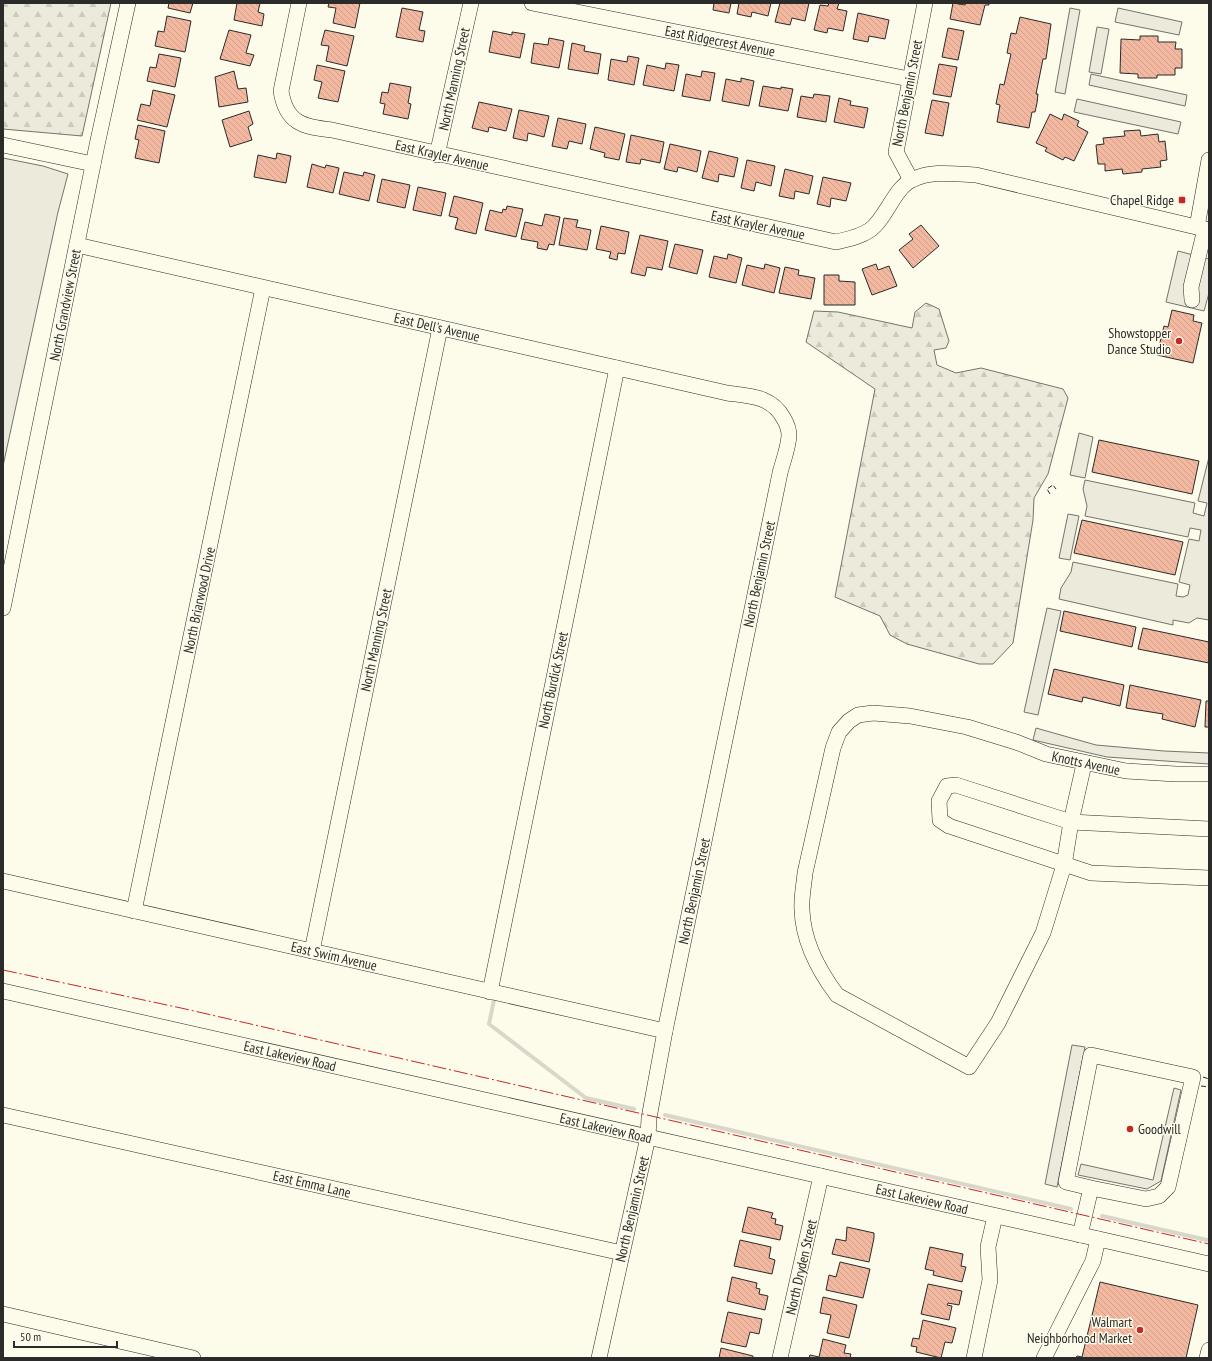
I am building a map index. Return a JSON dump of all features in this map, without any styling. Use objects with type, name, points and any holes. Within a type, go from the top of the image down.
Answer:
[{"type":"street","name":"North Grandview Street","points":[[3,608],[93,164],[128,3]]},
{"type":"street","name":"East Krayler Avenue","points":[[299,3],[281,91],[283,106],[288,113],[298,123],[312,128],[332,130],[437,155],[836,242],[858,236],[872,229],[900,190],[911,180]]},
{"type":"street","name":"North Manning Street","points":[[437,155],[471,3]]},
{"type":"street","name":"East Ridgecrest Avenue","points":[[532,3],[909,79]]},
{"type":"street","name":"North Benjamin Street","points":[[911,180],[896,152],[925,3]]},
{"type":"street","points":[[3,145],[93,164]]},
{"type":"street","points":[[1192,300],[1192,287],[1204,228],[1209,160]]},
{"type":"street","points":[[911,180],[940,173],[976,175],[1204,228]]},
{"type":"street","name":"East Dell's Avenue","points":[[77,245],[727,393],[763,399],[778,410],[787,425]]},
{"type":"street","name":"North Briarwood Drive","points":[[134,911],[263,288]]},
{"type":"street","name":"North Manning Street","points":[[312,951],[440,328]]},
{"type":"street","name":"North Burdick Street","points":[[490,992],[617,368]]},
{"type":"street","name":"North Benjamin Street","points":[[598,1358],[648,1137],[649,1118],[665,1031],[780,473],[788,445],[789,435],[787,425]]},
{"type":"street","name":"Knotts Avenue","points":[[1064,866],[1043,933],[998,1023],[970,1067],[837,995],[815,961],[808,941],[802,911],[805,873],[833,748],[839,732],[849,721],[858,715],[873,712],[910,716],[967,727],[1016,742],[1046,754],[1084,764],[1126,771],[1209,774]]},
{"type":"street","points":[[1064,866],[1071,822],[1084,764]]},
{"type":"street","points":[[1209,829],[1071,822],[963,785],[947,786],[939,801],[940,820],[949,826],[1064,866],[1091,873],[1209,878]]},
{"type":"street","name":"East Swim Avenue","points":[[3,881],[665,1031]]},
{"type":"street","name":"East Lakeview Road","points":[[3,991],[1209,1264]]},
{"type":"street","points":[[1091,1055],[1193,1077],[1168,1187],[1159,1196],[1146,1200],[1091,1188],[1066,1182],[1091,1055]]},
{"type":"street","name":"East Emma Lane","points":[[3,1115],[622,1253]]},
{"type":"street","name":"North Dryden Street","points":[[780,1358],[821,1176]]},
{"type":"street","points":[[1080,1235],[1091,1188]]},
{"type":"street","points":[[974,1358],[990,1280],[988,1248],[995,1216]]},
{"type":"street","points":[[1044,1358],[1093,1261],[1098,1239]]},
{"type":"street","points":[[3,1314],[193,1358]]},
{"type":"street","points":[[1207,1358],[1209,1350]]},
{"type":"green space","points":[[3,3],[111,3],[82,136],[3,129]]},
{"type":"green space","points":[[3,158],[43,166],[68,174],[58,212],[3,466]]},
{"type":"green space","points":[[926,303],[939,309],[949,341],[946,348],[934,350],[937,365],[956,373],[981,368],[1063,389],[1068,398],[1048,474],[1034,498],[1033,520],[1013,643],[993,664],[979,664],[907,644],[890,635],[880,616],[835,597],[875,389],[806,342],[814,311],[838,312],[912,328],[915,312]]},
{"type":"shaded area","points":[[1070,8],[1080,10],[1065,94],[1055,92]]},
{"type":"shaded area","points":[[1118,8],[1182,22],[1179,35],[1115,22]]},
{"type":"shaded area","points":[[1097,27],[1109,29],[1101,74],[1089,72]]},
{"type":"shaded area","points":[[1091,74],[1187,95],[1185,106],[1089,85]]},
{"type":"shaded area","points":[[1077,99],[1181,122],[1178,134],[1074,112]]},
{"type":"shaded area","points":[[1178,251],[1209,259],[1209,293],[1204,311],[1166,302]]},
{"type":"shaded area","points":[[1079,433],[1093,437],[1085,478],[1070,475]]},
{"type":"shaded area","points":[[1209,457],[1209,620],[1197,618],[1189,623],[1173,620],[1173,625],[1059,599],[1061,588],[1071,572],[1073,562],[1178,584],[1176,596],[1183,597],[1188,595],[1190,585],[1179,582],[1189,539],[1199,541],[1201,530],[1190,528],[1188,537],[1085,516],[1087,506],[1083,489],[1085,480],[1195,503],[1193,513],[1204,516],[1207,503],[1198,501]]},
{"type":"shaded area","points":[[1068,514],[1079,516],[1070,560],[1059,558]]},
{"type":"shaded area","points":[[1047,608],[1061,611],[1038,715],[1024,712]]},
{"type":"shaded area","points":[[1036,728],[1096,745],[1209,753],[1209,764],[1107,757],[1033,740]]},
{"type":"shaded area","points":[[1072,1045],[1085,1047],[1057,1187],[1045,1184]]},
{"type":"shaded area","points":[[1174,1088],[1181,1090],[1161,1181],[1147,1189],[1078,1175],[1081,1164],[1153,1180]]},
{"type":"building","points":[[169,3],[193,3],[190,13],[168,8]]},
{"type":"building","points":[[237,3],[260,3],[258,12],[264,14],[262,26],[234,20]]},
{"type":"building","points":[[329,3],[360,3],[355,28],[333,23],[336,8],[328,7]]},
{"type":"building","points":[[714,3],[731,3],[729,13],[713,10]]},
{"type":"building","points":[[739,3],[771,3],[768,16],[752,12],[751,17],[737,14]]},
{"type":"building","points":[[780,3],[809,3],[805,21],[792,18],[790,25],[775,22]]},
{"type":"building","points":[[829,3],[839,3],[837,9],[847,11],[843,31],[828,28],[827,33],[814,30],[820,5],[828,6]]},
{"type":"building","points":[[953,3],[965,5],[966,3],[989,3],[989,5],[985,5],[980,25],[950,19]]},
{"type":"building","points":[[402,8],[423,12],[419,30],[425,31],[423,42],[396,37]]},
{"type":"building","points":[[858,13],[889,20],[885,39],[869,36],[868,42],[853,39]]},
{"type":"building","points":[[167,16],[191,21],[185,52],[155,46],[158,31],[164,32]]},
{"type":"building","points":[[1020,17],[1051,24],[1046,59],[1043,59],[1036,94],[1038,94],[1037,103],[1035,112],[1032,112],[1029,128],[997,122],[1000,105],[996,104],[1000,84],[1004,85],[1011,54],[1007,53],[1011,33],[1016,34]]},
{"type":"building","points":[[948,28],[964,31],[958,60],[942,57]]},
{"type":"building","points":[[229,30],[251,35],[246,53],[254,55],[250,66],[220,59]]},
{"type":"building","points":[[325,30],[354,36],[347,66],[326,61],[329,46],[321,45]]},
{"type":"building","points":[[493,31],[512,35],[512,32],[525,34],[520,58],[489,52]]},
{"type":"building","points":[[1140,36],[1158,36],[1158,42],[1176,42],[1175,49],[1182,49],[1182,68],[1175,68],[1175,75],[1157,75],[1157,78],[1138,78],[1138,74],[1120,73],[1121,39],[1140,40]]},
{"type":"building","points":[[549,38],[564,41],[559,68],[531,63],[534,43],[548,45]]},
{"type":"building","points":[[572,43],[585,46],[584,51],[601,54],[598,74],[568,69]]},
{"type":"building","points":[[159,54],[181,58],[175,87],[147,81],[150,67],[156,68]]},
{"type":"building","points":[[628,56],[639,58],[634,85],[608,80],[611,59],[627,62]]},
{"type":"building","points":[[666,63],[679,65],[674,91],[643,85],[647,65],[665,69]]},
{"type":"building","points":[[939,64],[957,67],[951,97],[933,94]]},
{"type":"building","points":[[317,65],[345,71],[338,102],[318,98],[322,82],[314,80]]},
{"type":"building","points":[[234,71],[238,89],[246,88],[248,102],[219,107],[215,77]]},
{"type":"building","points":[[702,71],[715,73],[710,101],[682,96],[686,74],[701,77]]},
{"type":"building","points":[[741,78],[754,81],[749,106],[722,101],[726,79],[741,82]]},
{"type":"building","points":[[390,83],[411,87],[408,103],[411,104],[408,119],[383,114],[385,104],[380,103],[382,92],[388,93]]},
{"type":"building","points":[[763,86],[793,89],[788,111],[759,106]]},
{"type":"building","points":[[153,90],[175,95],[167,127],[137,120],[141,104],[150,106]]},
{"type":"building","points":[[814,94],[830,96],[826,122],[797,117],[801,96],[813,98]]},
{"type":"building","points":[[839,98],[851,101],[850,105],[868,108],[864,128],[834,122]]},
{"type":"building","points":[[932,100],[949,103],[943,136],[925,133]]},
{"type":"building","points":[[479,102],[512,109],[506,131],[489,127],[488,132],[472,128]]},
{"type":"building","points":[[519,110],[549,116],[544,137],[528,133],[527,141],[513,138]]},
{"type":"building","points":[[249,111],[253,124],[248,127],[252,140],[230,147],[222,120]]},
{"type":"building","points":[[1050,114],[1062,120],[1064,114],[1079,121],[1077,126],[1088,132],[1074,161],[1065,157],[1063,160],[1045,151],[1047,148],[1036,143]]},
{"type":"building","points":[[558,118],[586,124],[582,144],[569,141],[567,149],[552,146]]},
{"type":"building","points":[[138,125],[165,131],[159,163],[135,158],[139,140],[135,139]]},
{"type":"building","points":[[595,127],[625,134],[619,160],[604,157],[605,153],[590,149]]},
{"type":"building","points":[[1140,130],[1141,136],[1158,134],[1159,142],[1165,141],[1167,160],[1160,161],[1161,167],[1142,169],[1142,172],[1123,174],[1122,169],[1105,171],[1105,164],[1098,164],[1096,145],[1104,144],[1103,138],[1125,136],[1124,131]]},
{"type":"building","points":[[631,135],[664,142],[660,163],[641,159],[640,164],[626,162]]},
{"type":"building","points":[[670,144],[701,151],[697,172],[678,167],[677,172],[664,169]]},
{"type":"building","points":[[709,151],[738,158],[734,177],[719,174],[718,182],[702,178]]},
{"type":"building","points":[[277,153],[291,156],[286,183],[254,177],[258,155],[276,159]]},
{"type":"building","points":[[747,160],[775,166],[771,186],[756,182],[754,191],[741,188]]},
{"type":"building","points":[[312,164],[325,168],[326,165],[339,168],[333,193],[307,187]]},
{"type":"building","points":[[785,169],[813,176],[809,194],[795,191],[794,199],[779,196]]},
{"type":"building","points":[[344,172],[363,176],[364,172],[375,175],[369,201],[339,194]]},
{"type":"building","points":[[823,177],[851,183],[846,201],[831,198],[830,207],[817,204]]},
{"type":"building","points":[[382,179],[410,185],[405,208],[377,202]]},
{"type":"building","points":[[418,187],[446,193],[441,216],[413,210]]},
{"type":"building","points":[[454,196],[483,203],[476,234],[455,229],[458,218],[449,216]]},
{"type":"building","points":[[507,206],[523,209],[516,237],[485,230],[490,210],[502,213],[503,209],[506,210]]},
{"type":"building","points":[[545,214],[560,217],[554,245],[549,244],[547,250],[537,248],[538,242],[521,239],[525,222],[542,226]]},
{"type":"building","points":[[564,218],[578,220],[576,227],[591,230],[587,250],[559,245]]},
{"type":"building","points":[[921,225],[939,246],[913,268],[899,250],[913,239],[909,234]]},
{"type":"building","points":[[601,226],[629,232],[625,254],[618,253],[617,260],[609,258],[611,252],[596,249]]},
{"type":"building","points":[[640,235],[668,241],[662,270],[647,267],[645,276],[631,273]]},
{"type":"building","points":[[675,244],[703,250],[697,274],[669,267]]},
{"type":"building","points":[[728,254],[742,258],[736,283],[709,277],[714,256],[727,259]]},
{"type":"building","points":[[765,264],[780,268],[774,293],[742,285],[747,265],[764,269]]},
{"type":"building","points":[[876,264],[878,270],[889,266],[897,286],[872,295],[862,269]]},
{"type":"building","points":[[785,267],[799,270],[798,275],[815,278],[811,299],[779,293]]},
{"type":"building","points":[[824,275],[839,275],[839,281],[855,282],[855,305],[824,305]]},
{"type":"building","name":"Showstopper Dance Studio","points":[[1172,310],[1194,315],[1193,321],[1202,323],[1193,363],[1157,355],[1164,326],[1168,327]]},
{"type":"building","points":[[1099,440],[1199,461],[1192,494],[1092,472]]},
{"type":"building","points":[[1082,520],[1183,542],[1175,575],[1074,553]]},
{"type":"building","points":[[1064,611],[1136,627],[1132,647],[1060,631]]},
{"type":"building","points":[[1143,628],[1209,642],[1209,663],[1138,649]]},
{"type":"building","points":[[1054,669],[1124,685],[1120,706],[1083,697],[1082,702],[1048,694]]},
{"type":"building","points":[[1130,685],[1201,700],[1195,727],[1162,719],[1163,714],[1126,708]]},
{"type":"building","points":[[1206,701],[1209,701],[1209,727],[1205,727]]},
{"type":"building","points":[[748,1207],[773,1213],[771,1218],[776,1219],[775,1224],[783,1226],[780,1240],[742,1232]]},
{"type":"building","points":[[847,1227],[874,1233],[869,1262],[832,1254],[836,1239],[846,1241]]},
{"type":"building","points":[[740,1240],[771,1247],[769,1258],[775,1260],[772,1274],[734,1266]]},
{"type":"building","points":[[930,1247],[963,1254],[961,1266],[966,1267],[962,1282],[933,1275],[934,1271],[925,1269]]},
{"type":"building","points":[[840,1262],[870,1269],[863,1298],[826,1290],[829,1275],[836,1277]]},
{"type":"building","points":[[732,1277],[757,1283],[756,1288],[760,1289],[759,1294],[768,1296],[765,1310],[727,1301]]},
{"type":"building","name":"Walmart Neighborhood Market","points":[[1100,1282],[1198,1305],[1186,1358],[1076,1358],[1077,1356],[1082,1357]]},
{"type":"building","points":[[928,1284],[962,1291],[959,1305],[948,1303],[947,1305],[952,1306],[949,1320],[921,1314]]},
{"type":"building","points":[[823,1297],[857,1305],[849,1338],[827,1333],[831,1315],[820,1313]]},
{"type":"building","points":[[728,1312],[762,1319],[759,1334],[750,1332],[746,1347],[721,1342]]},
{"type":"building","points":[[923,1320],[956,1328],[952,1343],[945,1342],[941,1358],[916,1352],[917,1347],[911,1346],[913,1338],[919,1339]]},
{"type":"building","points":[[823,1339],[846,1345],[844,1353],[851,1354],[850,1358],[809,1358],[810,1355],[819,1357]]},
{"type":"building","points":[[721,1348],[753,1356],[753,1358],[719,1358]]},
{"type":"waterway","points":[[495,995],[489,1024],[586,1098],[634,1109]]},
{"type":"waterway","points":[[665,1115],[1071,1209]]},
{"type":"waterway","points":[[1102,1216],[1207,1240]]},
{"type":"fence","points":[[1050,494],[1047,489],[1053,485],[1056,489]]},
{"type":"fence","points":[[1203,1077],[1209,1079]]},
{"type":"fence","points":[[1201,1086],[1209,1087]]},
{"type":"power","points":[[3,970],[181,1008],[1209,1244]]},
{"type":"place","name":"Chapel Ridge","points":[[1182,200]]},
{"type":"place","name":"Showstopper Dance Studio","points":[[1179,341]]},
{"type":"place","name":"Goodwill","points":[[1130,1129]]},
{"type":"place","name":"Walmart Neighborhood Market","points":[[1140,1330]]}]
